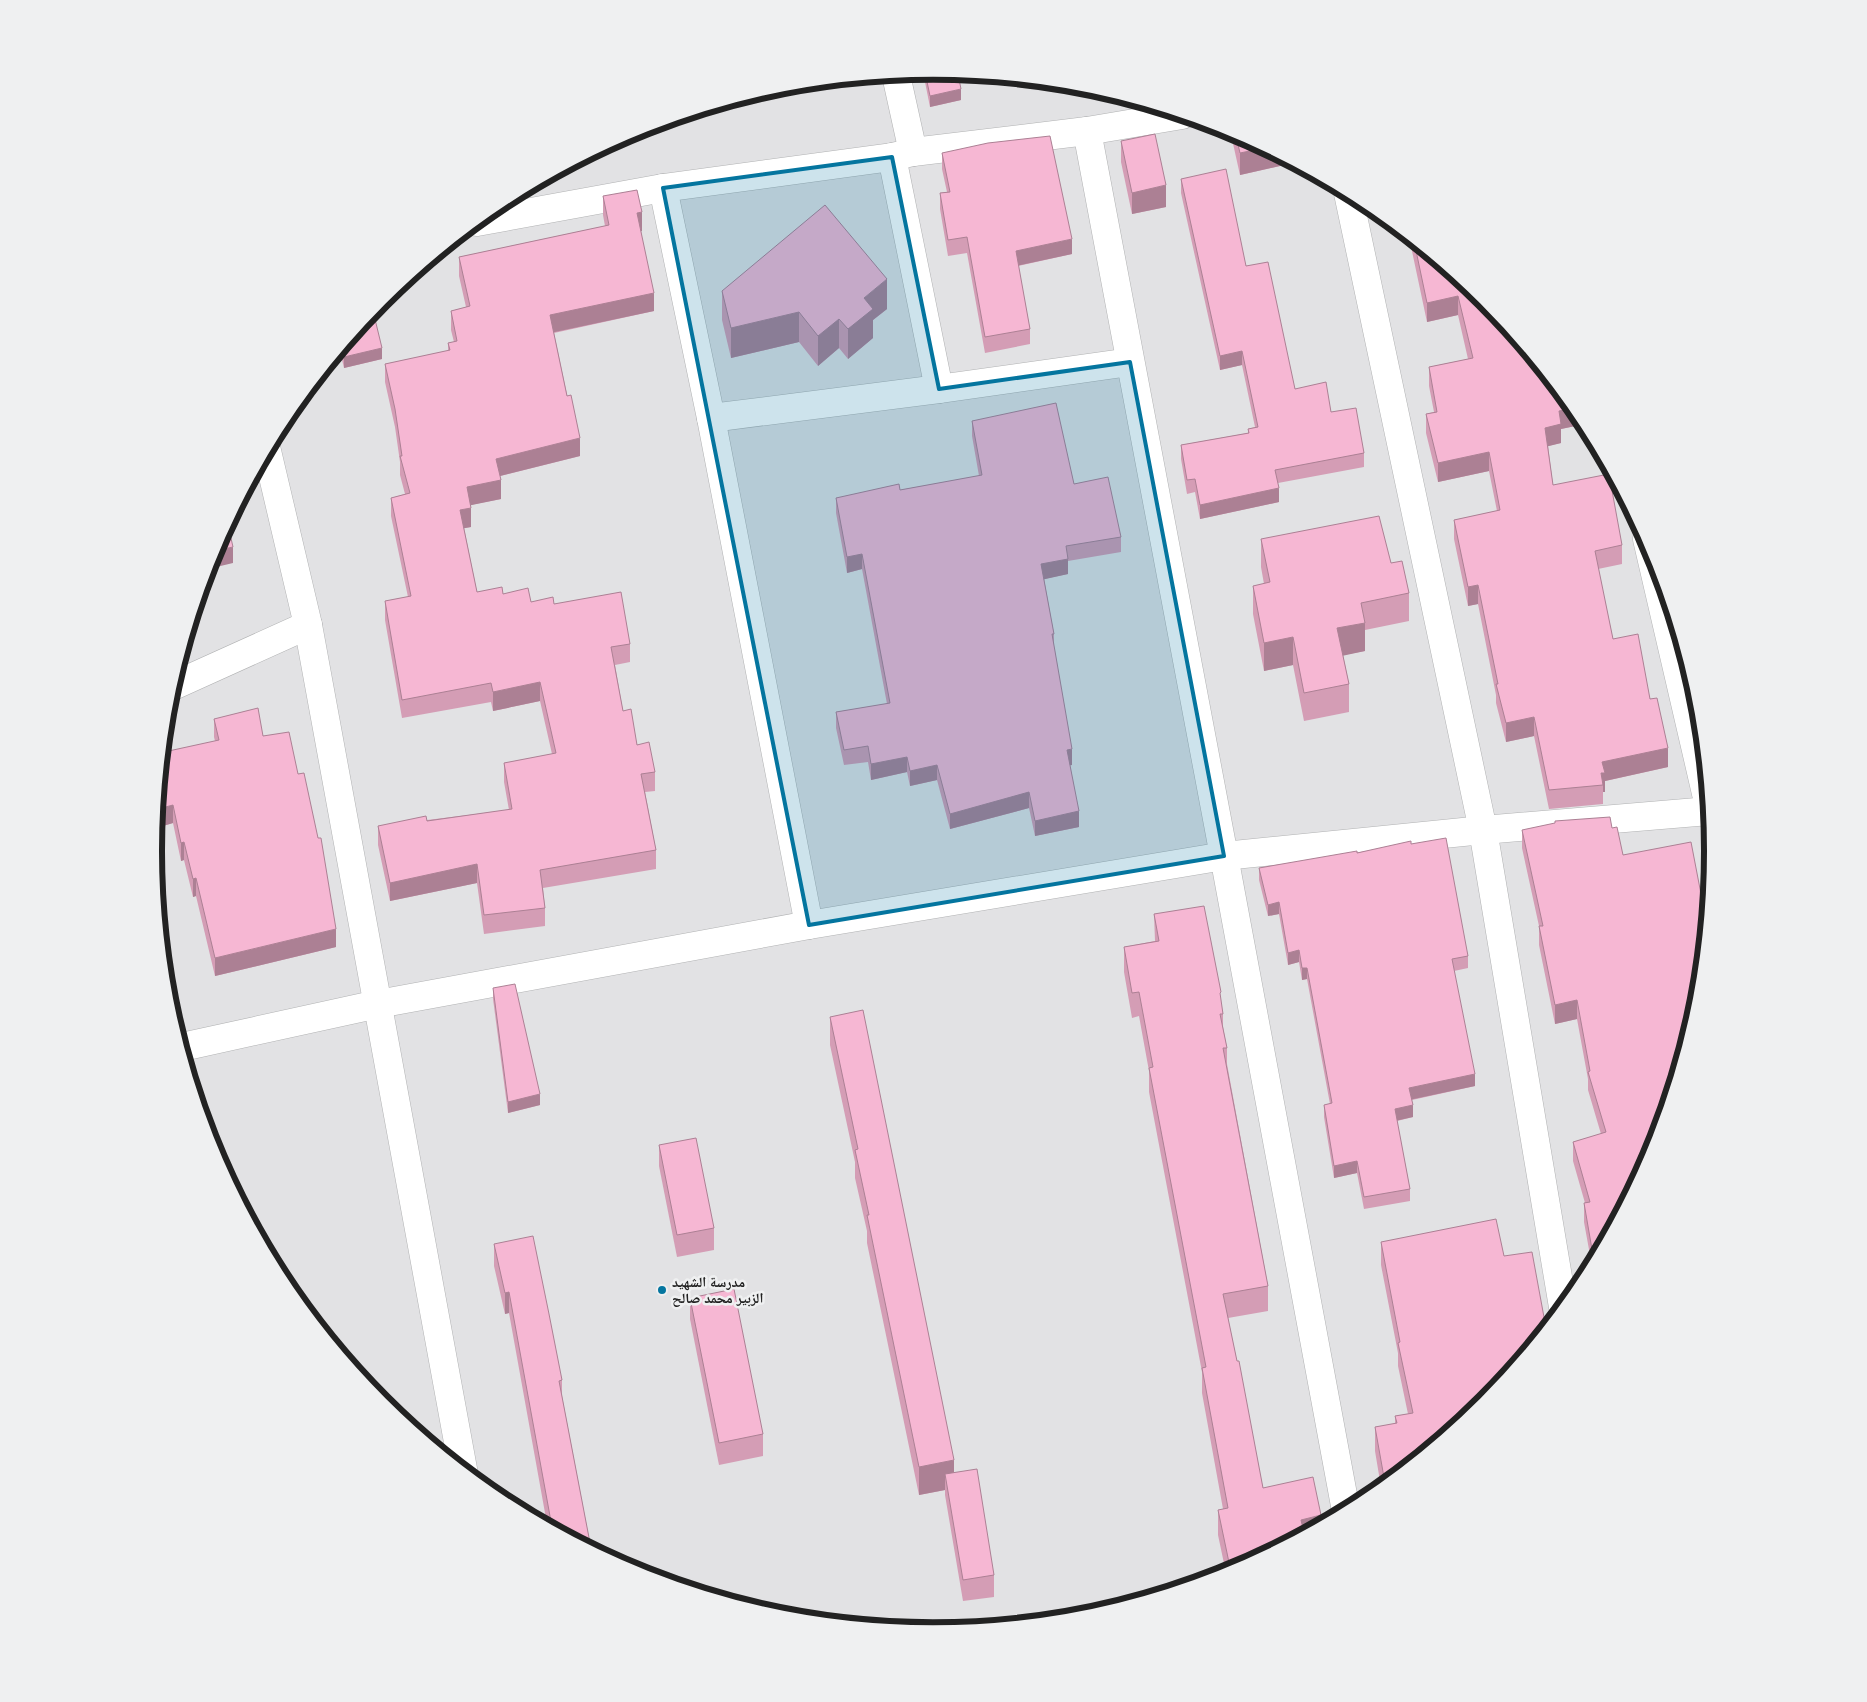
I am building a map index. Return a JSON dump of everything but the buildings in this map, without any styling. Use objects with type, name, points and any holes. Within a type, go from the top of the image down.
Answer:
[{"type":"street","points":[[897,81],[903,154],[939,389]]},
{"type":"street","points":[[492,219],[663,188],[903,154],[1087,131],[1169,117]]},
{"type":"street","points":[[1087,131],[1345,1503]]},
{"type":"street","points":[[663,188],[711,418],[809,925]]},
{"type":"street","points":[[1350,202],[1483,830],[1561,1298]]},
{"type":"street","points":[[711,418],[1130,362]]},
{"type":"street","points":[[269,460],[308,625],[462,1461]]},
{"type":"street","points":[[1659,589],[1700,765]]},
{"type":"street","points":[[182,682],[308,625]]},
{"type":"street","points":[[188,1046],[378,1004],[809,925],[1224,856],[1483,830],[1703,811]]},
{"type":"highlighted area","points":[[892,157],[939,389],[1130,362],[1224,856],[809,925],[663,188]]},
{"type":"place","name":"مدرسة الشهيد الزبير محمد صالح","points":[[662,1290]]}]
